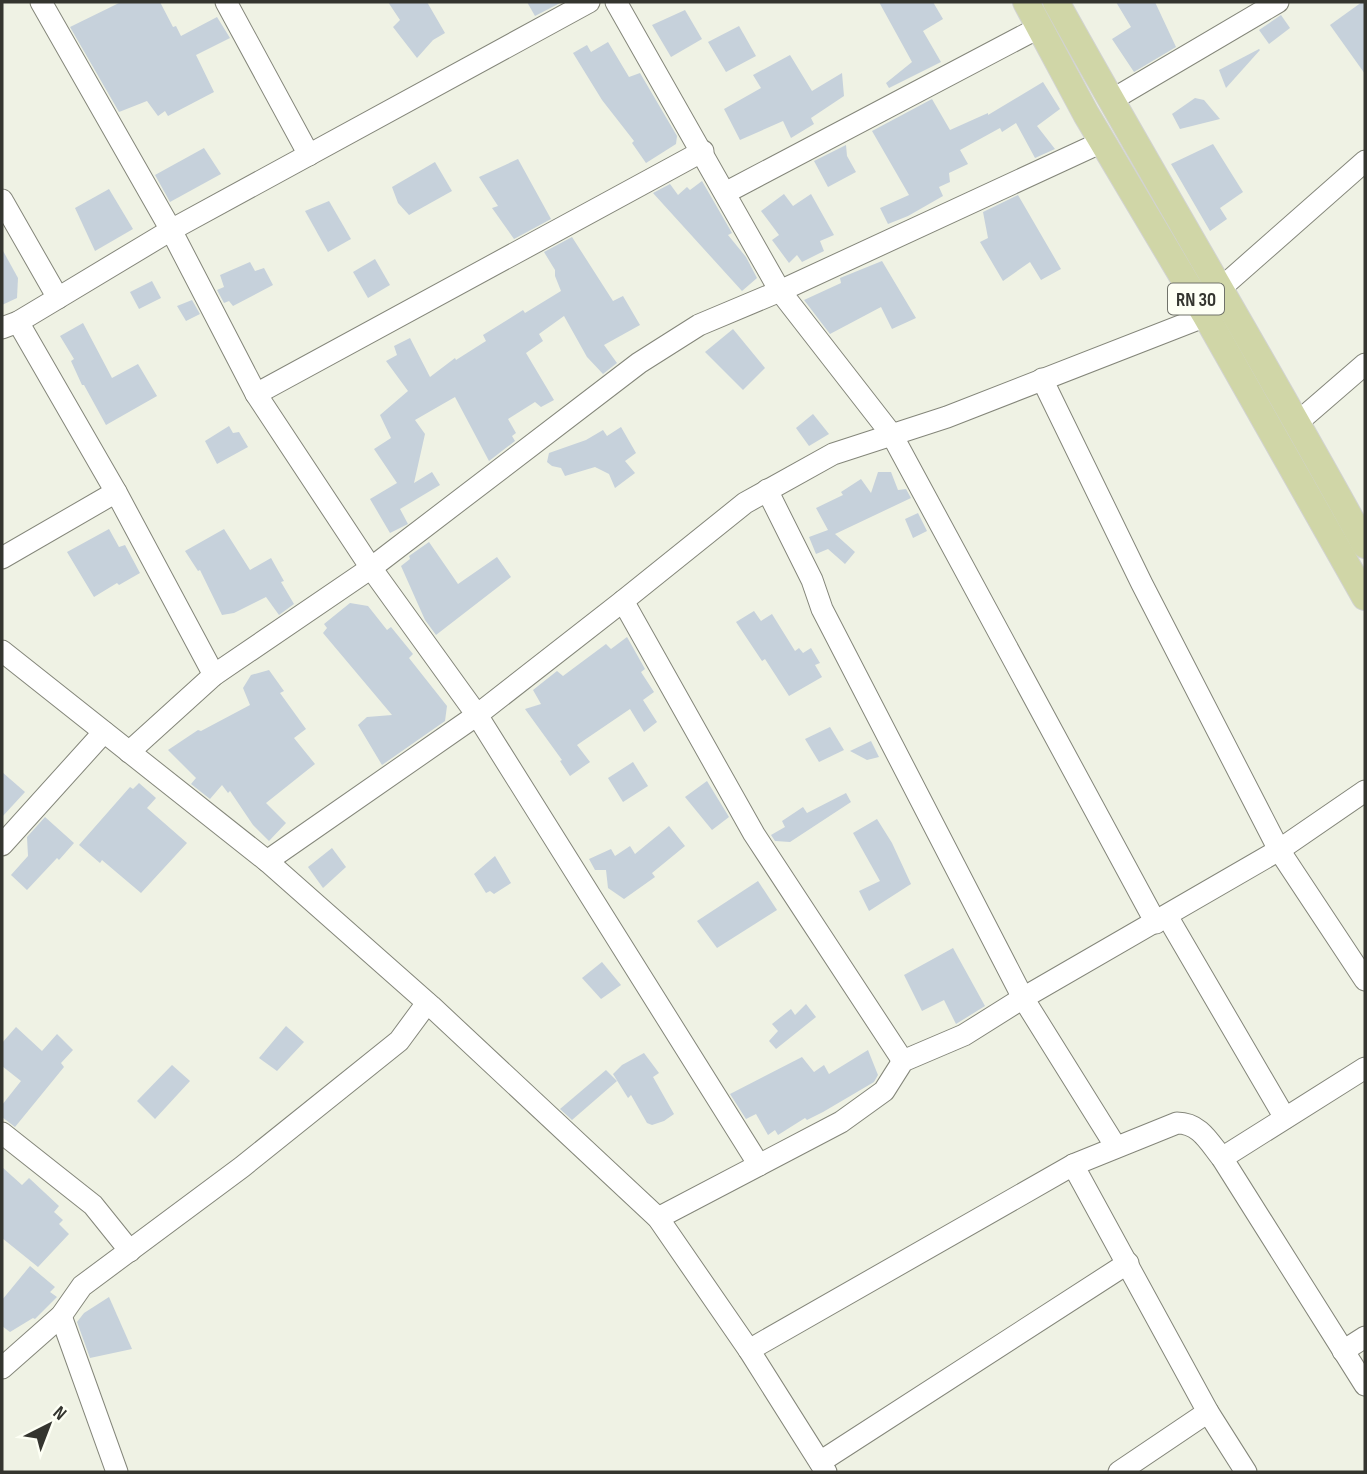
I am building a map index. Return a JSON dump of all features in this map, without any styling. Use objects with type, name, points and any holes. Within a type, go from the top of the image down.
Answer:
[{"type":"main road","name":"RN 30","points":[[1026,2],[1102,142],[1206,316],[1365,597]]},
{"type":"main road","name":"RN 30","points":[[1056,2],[1365,545]]},
{"type":"street","points":[[41,2],[171,230],[256,394],[370,568],[477,715],[758,1165]]},
{"type":"street","points":[[226,2],[309,155]]},
{"type":"street","points":[[214,675],[116,492],[10,325],[171,230],[589,2]]},
{"type":"street","points":[[617,2],[780,291],[892,435],[1161,919],[1285,1118]]},
{"type":"street","points":[[1110,101],[1278,2]]},
{"type":"street","points":[[726,193],[1040,27]]},
{"type":"street","points":[[129,752],[214,675],[370,568],[648,357],[699,324],[780,291],[1102,142]]},
{"type":"street","points":[[256,394],[702,152]]},
{"type":"street","points":[[1221,288],[1365,161]]},
{"type":"street","points":[[2,200],[58,298]]},
{"type":"street","points":[[267,861],[477,715],[745,503],[767,490],[833,454],[947,416],[1206,316]]},
{"type":"street","points":[[1297,422],[1365,364]]},
{"type":"street","points":[[1042,379],[1142,584],[1279,850],[1365,980]]},
{"type":"street","points":[[767,490],[803,560],[822,609],[1023,998],[1116,1147]]},
{"type":"street","points":[[2,558],[116,492]]},
{"type":"street","points":[[623,601],[754,834],[903,1061]]},
{"type":"street","points":[[2,651],[267,861],[427,1003],[658,1218],[749,1350],[823,1467],[1128,1263]]},
{"type":"street","points":[[2,845],[104,732]]},
{"type":"street","points":[[658,1218],[841,1122],[884,1091],[903,1061],[964,1035],[1279,850],[1365,791]]},
{"type":"street","points":[[7,1355],[61,1316],[82,1286],[242,1167],[399,1041],[427,1003]]},
{"type":"street","points":[[1222,1158],[1365,1068]]},
{"type":"street","points":[[749,1350],[1073,1164],[1177,1123],[1186,1123],[1201,1130],[1222,1158],[1365,1385]]},
{"type":"street","points":[[2,1133],[93,1205],[130,1251]]},
{"type":"street","points":[[1073,1164],[1208,1412],[1246,1472]]},
{"type":"street","points":[[61,1316],[112,1470]]},
{"type":"street","points":[[1343,1351],[1365,1337]]},
{"type":"street","points":[[1119,1472],[1208,1412]]},
{"type":"building","points":[[121,2],[160,2],[181,36],[217,17],[230,38],[196,55],[214,92],[168,116],[165,111],[158,116],[147,101],[119,112],[70,27]]},
{"type":"building","points":[[388,2],[427,2],[445,33],[433,40],[417,58],[393,27],[400,20]]},
{"type":"building","points":[[527,2],[562,2],[535,16]]},
{"type":"building","points":[[879,2],[933,2],[943,19],[923,31],[941,62],[889,88],[886,83],[912,62]]},
{"type":"building","points":[[1116,2],[1155,2],[1176,47],[1134,72],[1112,39],[1131,27]]},
{"type":"building","points":[[1365,2],[1365,74],[1330,25]]},
{"type":"building","points":[[685,10],[702,39],[671,57],[652,25]]},
{"type":"building","points":[[1281,15],[1290,28],[1269,44],[1259,30]]},
{"type":"building","points":[[739,26],[756,56],[726,72],[708,42]]},
{"type":"building","points":[[608,42],[629,77],[640,73],[677,136],[676,144],[646,163],[632,143],[634,141],[602,100],[573,53],[587,45],[591,52]]},
{"type":"building","points":[[1260,50],[1226,88],[1219,70]]},
{"type":"building","points":[[790,55],[812,91],[842,73],[844,96],[811,118],[814,124],[791,138],[783,121],[740,140],[724,109],[761,88],[753,75]]},
{"type":"building","points":[[1043,82],[1060,109],[1037,126],[1055,149],[1035,158],[1016,123],[1002,132],[1000,128],[960,150],[968,164],[949,173],[950,182],[939,187],[943,196],[888,224],[880,208],[909,195],[872,131],[932,99],[950,130],[988,115]]},
{"type":"building","points":[[1195,98],[1204,100],[1220,119],[1180,129],[1172,114]]},
{"type":"building","points":[[1213,144],[1243,192],[1220,208],[1227,219],[1210,231],[1171,164]]},
{"type":"building","points":[[846,145],[847,156],[856,172],[828,187],[814,161]]},
{"type":"building","points":[[204,148],[221,174],[170,202],[155,175]]},
{"type":"building","points":[[518,159],[551,219],[514,239],[492,208],[498,206],[479,177]]},
{"type":"building","points":[[435,162],[452,191],[409,215],[398,203],[392,187]]},
{"type":"building","points":[[702,181],[732,233],[728,235],[746,257],[757,278],[742,291],[653,193],[670,184],[678,195],[687,187],[690,190]]},
{"type":"building","points":[[109,189],[133,229],[95,251],[75,208]]},
{"type":"building","points":[[784,194],[793,206],[811,194],[834,235],[820,241],[824,251],[802,262],[797,255],[789,263],[772,240],[779,235],[761,211]]},
{"type":"building","points":[[1018,195],[1061,269],[1041,280],[1030,262],[1003,281],[980,242],[988,238],[983,212]]},
{"type":"building","points":[[329,201],[351,239],[328,252],[305,211]]},
{"type":"building","points":[[572,237],[613,301],[623,296],[640,325],[604,345],[617,363],[603,374],[587,357],[564,316],[539,334],[543,341],[526,353],[554,400],[541,407],[535,402],[508,419],[516,433],[512,436],[515,441],[489,461],[455,397],[415,420],[425,434],[414,483],[432,472],[440,485],[400,509],[408,524],[390,533],[370,499],[397,483],[374,449],[391,438],[380,415],[408,391],[386,361],[397,355],[394,346],[410,338],[430,377],[455,358],[456,360],[486,341],[483,335],[523,310],[525,313],[561,291],[555,270],[544,252]]},
{"type":"building","points":[[2,249],[18,278],[17,298],[2,305]]},
{"type":"building","points":[[375,259],[390,285],[368,298],[353,272]]},
{"type":"building","points":[[882,261],[916,318],[892,329],[881,307],[830,334],[804,300],[841,283],[840,278]]},
{"type":"building","points":[[250,262],[255,271],[264,268],[273,285],[233,306],[229,301],[224,303],[217,290],[224,287],[220,275]]},
{"type":"building","points":[[152,281],[161,298],[139,309],[130,292]]},
{"type":"building","points":[[192,300],[200,314],[186,321],[177,306]]},
{"type":"building","points":[[83,323],[112,378],[138,364],[157,396],[106,425],[82,385],[71,361],[74,359],[60,336]]},
{"type":"building","points":[[733,329],[765,368],[743,390],[705,352]]},
{"type":"building","points":[[813,414],[829,434],[809,446],[796,428]]},
{"type":"building","points":[[229,426],[233,433],[239,432],[248,447],[217,464],[205,441]]},
{"type":"building","points":[[621,427],[636,453],[625,461],[635,473],[615,488],[609,474],[595,467],[565,476],[561,468],[547,462],[549,453],[586,440],[603,430],[607,436]]},
{"type":"building","points":[[878,472],[891,472],[898,490],[906,489],[911,498],[835,534],[855,552],[845,564],[828,549],[816,554],[809,537],[828,530],[816,508],[843,495],[841,492],[861,479],[871,493]]},
{"type":"building","points":[[918,513],[927,531],[913,538],[905,519]]},
{"type":"building","points":[[109,529],[119,547],[125,545],[140,573],[94,597],[67,552]]},
{"type":"building","points":[[224,529],[250,570],[271,558],[294,604],[279,615],[266,597],[234,613],[222,615],[200,570],[198,571],[185,551]]},
{"type":"building","points":[[429,542],[458,584],[497,557],[511,577],[436,635],[425,620],[401,566],[410,559],[409,556]]},
{"type":"building","points":[[350,603],[368,606],[387,630],[391,627],[413,654],[409,658],[447,706],[445,721],[382,765],[358,725],[367,717],[392,715],[323,633],[327,628],[324,624]]},
{"type":"building","points":[[754,611],[761,621],[772,614],[795,651],[799,648],[803,653],[811,648],[820,663],[815,665],[822,677],[789,696],[736,622]]},
{"type":"building","points":[[627,637],[645,669],[641,672],[654,692],[643,700],[657,722],[644,732],[630,709],[577,745],[590,762],[570,776],[560,761],[562,760],[525,709],[541,704],[533,690],[557,671],[563,676],[606,644],[611,649]]},
{"type":"building","points":[[269,670],[284,691],[280,693],[306,729],[294,738],[315,764],[266,803],[286,823],[269,841],[253,825],[230,791],[228,793],[222,785],[210,799],[191,784],[196,778],[168,750],[198,730],[201,731],[250,705],[243,688],[251,675]]},
{"type":"building","points":[[830,727],[844,750],[819,762],[805,739]]},
{"type":"building","points":[[871,741],[879,757],[867,760],[850,751]]},
{"type":"building","points":[[633,762],[648,786],[623,802],[608,778]]},
{"type":"building","points":[[2,772],[25,792],[2,817]]},
{"type":"building","points":[[707,781],[729,817],[712,830],[685,797]]},
{"type":"building","points":[[139,783],[156,798],[147,808],[187,843],[141,893],[102,860],[100,863],[79,845],[130,787],[133,789]]},
{"type":"building","points":[[846,793],[851,802],[790,842],[775,841],[771,835],[785,827],[782,821],[803,807],[807,813]]},
{"type":"building","points":[[45,817],[74,843],[27,890],[11,875],[28,856],[27,837]]},
{"type":"building","points":[[877,819],[892,843],[911,884],[869,911],[859,891],[880,881],[853,833]]},
{"type":"building","points":[[669,826],[685,846],[652,873],[655,877],[624,899],[608,888],[606,870],[595,870],[589,859],[611,849],[615,856],[630,846],[635,854]]},
{"type":"building","points":[[332,848],[346,867],[323,888],[308,867]]},
{"type":"building","points":[[495,856],[511,883],[494,894],[490,891],[486,893],[474,874]]},
{"type":"building","points":[[758,881],[777,910],[717,948],[697,921]]},
{"type":"building","points":[[953,948],[985,1006],[956,1024],[944,1000],[922,1011],[904,975]]},
{"type":"building","points":[[602,962],[621,985],[601,999],[582,978]]},
{"type":"building","points":[[806,1004],[816,1017],[776,1049],[769,1041],[778,1031],[772,1024],[791,1009],[795,1015]]},
{"type":"building","points":[[286,1026],[304,1042],[277,1071],[259,1058]]},
{"type":"building","points":[[16,1027],[42,1051],[57,1034],[73,1050],[61,1063],[64,1067],[15,1127],[2,1117],[2,1105],[21,1081],[2,1066],[2,1043]]},
{"type":"building","points":[[868,1050],[878,1075],[874,1082],[778,1135],[775,1130],[768,1135],[756,1114],[746,1119],[730,1094],[802,1057],[814,1072],[824,1065],[829,1074]]},
{"type":"building","points":[[644,1053],[659,1073],[653,1077],[674,1114],[652,1125],[647,1123],[631,1095],[628,1098],[613,1074],[622,1065]]},
{"type":"building","points":[[172,1065],[190,1081],[155,1119],[137,1101]]},
{"type":"building","points":[[606,1070],[617,1081],[572,1120],[560,1109]]},
{"type":"building","points":[[2,1167],[22,1185],[29,1178],[59,1206],[54,1212],[63,1220],[59,1224],[69,1234],[38,1267],[2,1238]]},
{"type":"building","points":[[30,1266],[55,1287],[50,1292],[57,1297],[35,1319],[10,1332],[2,1326],[2,1300]]},
{"type":"building","points":[[109,1297],[132,1349],[90,1358],[77,1322],[84,1313]]}]
